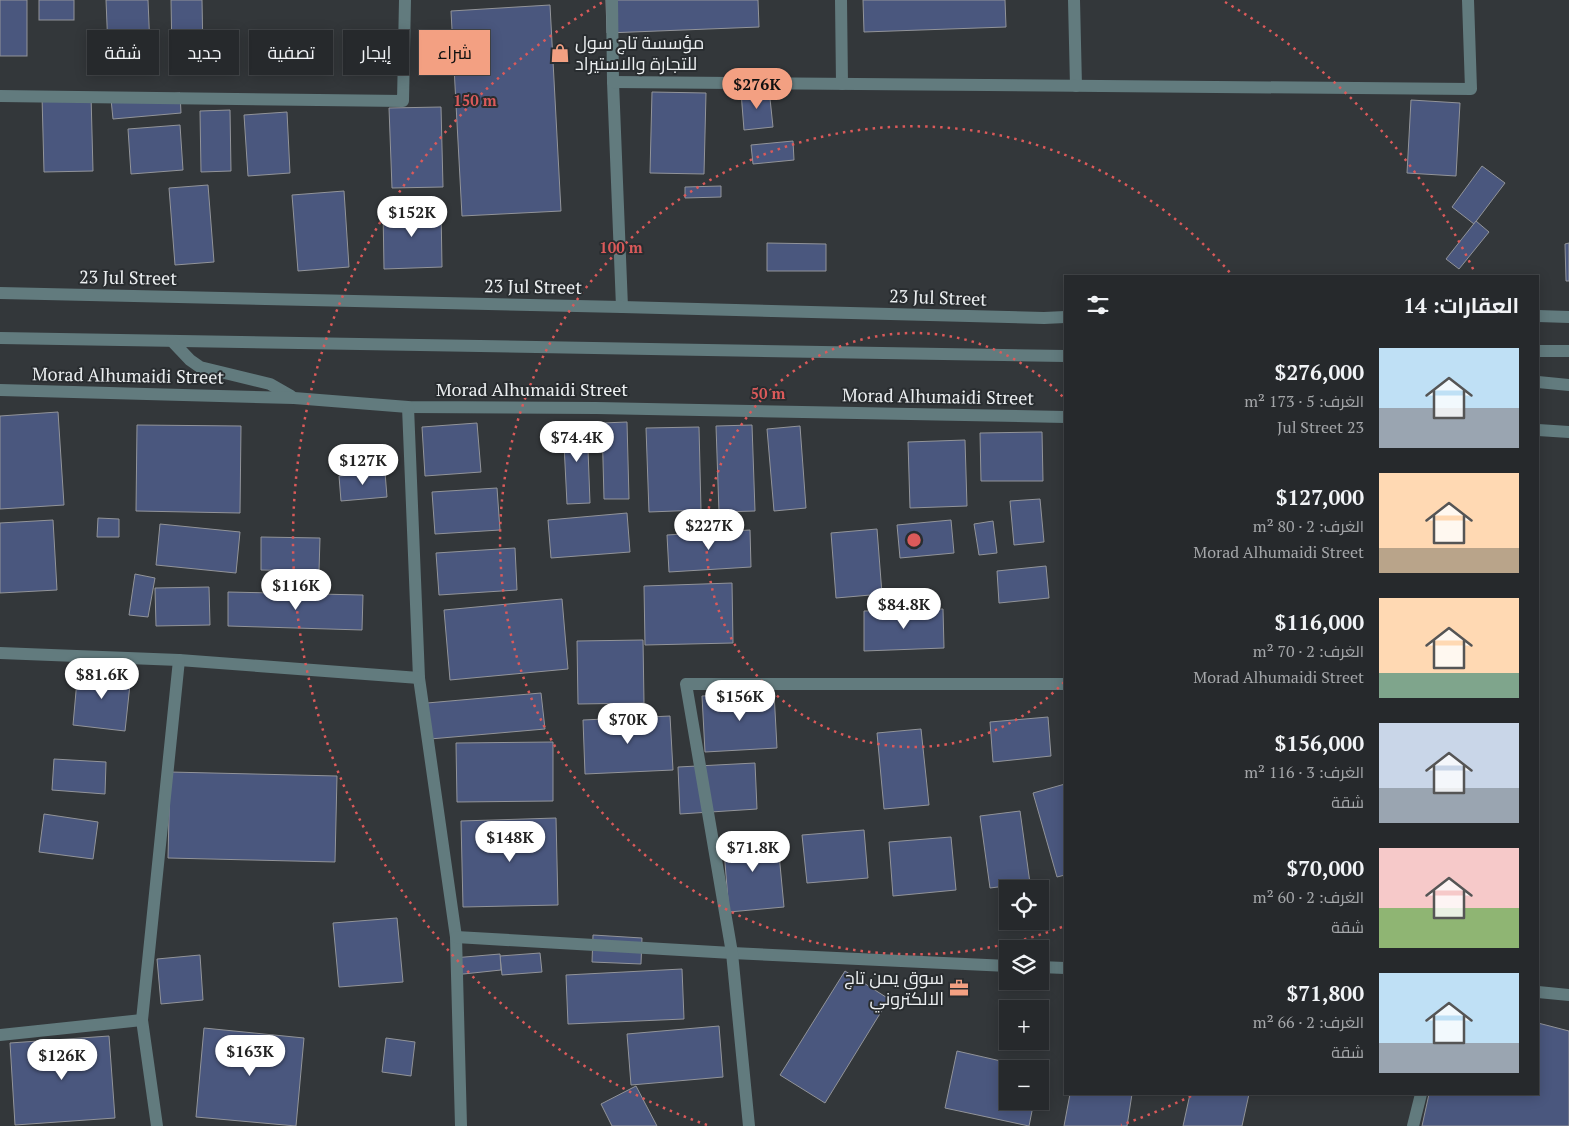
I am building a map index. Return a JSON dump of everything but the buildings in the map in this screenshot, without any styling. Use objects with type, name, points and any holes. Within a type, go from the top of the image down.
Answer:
[{"type":"street","points":[[0,96],[403,101],[405,0]]},
{"type":"street","points":[[612,0],[613,82],[622,307]]},
{"type":"street","points":[[841,0],[842,84]]},
{"type":"street","points":[[1074,0],[1076,86]]},
{"type":"street","points":[[613,82],[1471,89],[1468,0]]},
{"type":"street","name":"23 Jul Street","points":[[0,293],[1064,317]]},
{"type":"street","points":[[1539,316],[1569,317]]},
{"type":"street","points":[[0,338],[1064,356]]},
{"type":"street","points":[[172,341],[190,360],[200,367],[270,384],[294,398]]},
{"type":"street","points":[[1539,351],[1569,351]]},
{"type":"street","points":[[1539,382],[1569,385]]},
{"type":"street","name":"Morad Alhumaidi Street","points":[[0,390],[294,398],[408,407],[596,408],[1064,417]]},
{"type":"street","points":[[408,407],[419,678],[456,937],[461,1126]]},
{"type":"street","points":[[1539,430],[1569,432]]},
{"type":"street","points":[[0,653],[179,660],[419,678]]},
{"type":"street","points":[[157,1126],[142,1020],[179,660]]},
{"type":"street","points":[[749,1126],[732,953],[686,684],[1064,684]]},
{"type":"street","points":[[456,937],[999,966]]},
{"type":"street","points":[[1049,967],[1064,968]]},
{"type":"street","points":[[1539,992],[1569,995]]},
{"type":"street","points":[[0,1035],[142,1020]]},
{"type":"street","points":[[1413,1126],[1421,1095]]},
{"type":"place","name":"مؤسسة تاج سول للتجارة والاستيراد","points":[[560,53]]},
{"type":"place","name":"سوق يمن تاج الالكتروني","points":[[959,988]]}]
